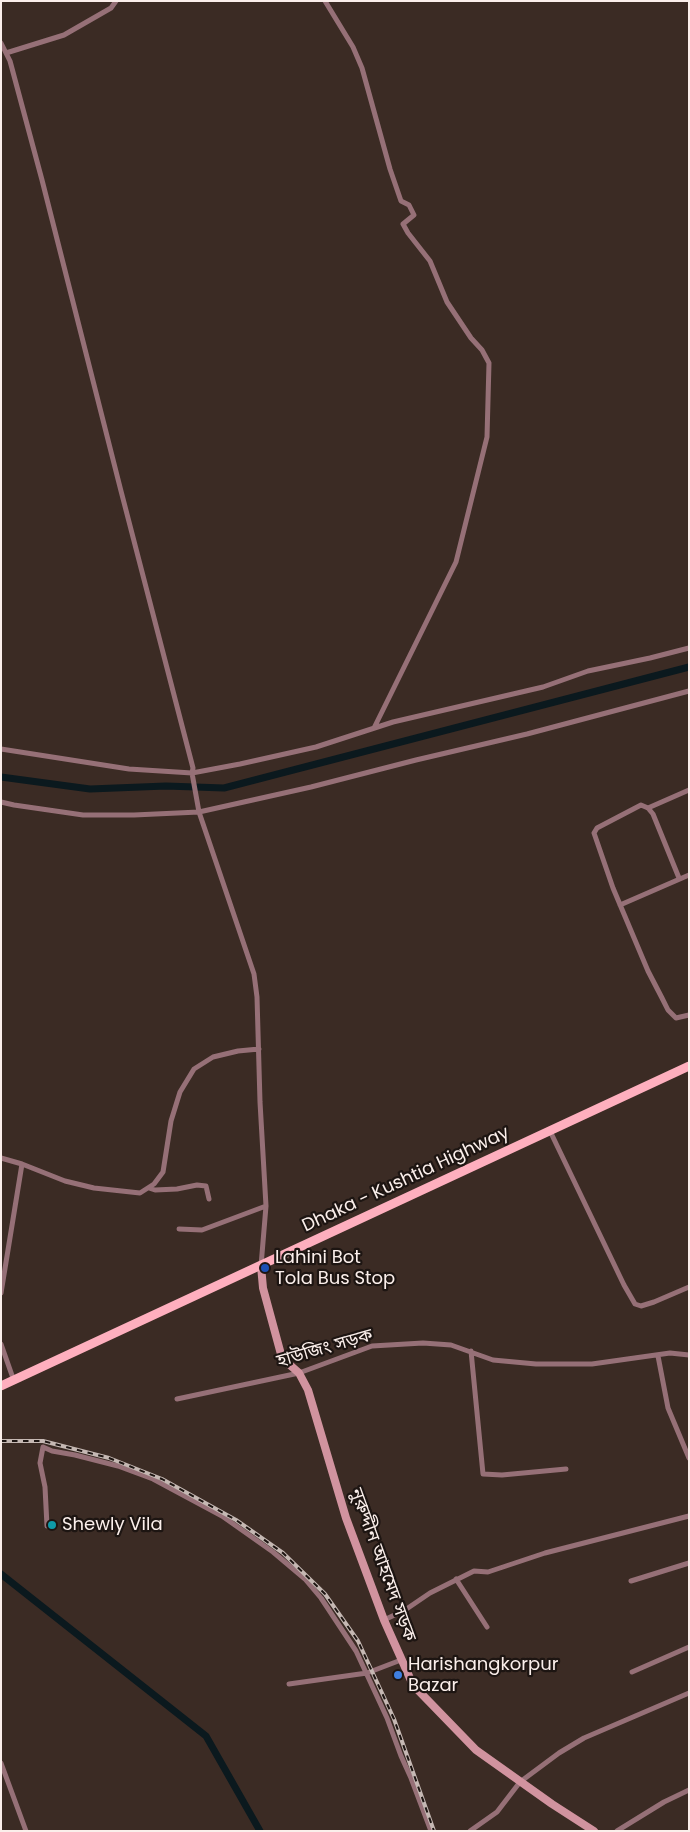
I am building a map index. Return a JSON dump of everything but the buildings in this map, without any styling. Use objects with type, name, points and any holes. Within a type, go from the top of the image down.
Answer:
[{"type":"main road","name":"Dhaka - Kushtia Highway","points":[[1,1386],[689,1066]]},
{"type":"main road","name":"নুরুদ্দীন আহমেদ সড়ক","points":[[261,1266],[263,1288],[282,1358],[299,1372],[311,1398],[346,1518],[384,1620],[413,1686],[476,1750],[594,1831]]},
{"type":"street","points":[[6,53],[64,36],[111,8],[116,1]]},
{"type":"street","points":[[325,1],[353,47],[362,68],[390,169],[401,201],[409,205],[414,215],[403,224],[430,261],[447,302],[471,338],[482,350],[489,364],[487,437],[456,562],[374,728]]},
{"type":"street","points":[[1,43],[10,61],[42,180],[118,482],[194,768],[192,773],[199,812],[254,974],[257,997],[266,1206],[261,1266]]},
{"type":"street","points":[[1,749],[129,769],[192,773],[316,747],[393,722],[543,687],[588,671],[689,648]]},
{"type":"street","points":[[1,802],[83,814],[134,815],[199,812],[311,787],[527,734],[689,691]]},
{"type":"street","points":[[648,808],[689,790]]},
{"type":"street","points":[[679,878],[653,814],[648,808],[641,806],[597,828],[594,833],[620,905],[648,971],[668,1010],[676,1018],[689,1015]]},
{"type":"street","points":[[620,905],[689,874]]},
{"type":"street","points":[[1,1158],[65,1181],[94,1188],[140,1193],[154,1184],[163,1172],[174,1111],[180,1092],[194,1069],[213,1057],[238,1051],[259,1049]]},
{"type":"street","points":[[550,1131],[635,1304],[641,1306],[654,1302],[689,1287]]},
{"type":"street","points":[[1,1293],[22,1164]]},
{"type":"street","points":[[149,1188],[155,1190],[177,1189],[196,1185],[206,1186],[209,1199]]},
{"type":"street","points":[[179,1228],[202,1230],[214,1227],[266,1206]]},
{"type":"street","name":"হাউজিং সড়ক","points":[[177,1399],[299,1372],[372,1346],[423,1343],[451,1345],[493,1360],[536,1364],[592,1364],[670,1353],[689,1355]]},
{"type":"street","points":[[1,1344],[14,1381]]},
{"type":"street","points":[[471,1351],[483,1474],[566,1469]]},
{"type":"street","points":[[658,1356],[668,1408],[689,1458]]},
{"type":"street","points":[[47,1526],[40,1463],[43,1447],[52,1451],[118,1466],[152,1479],[231,1521],[274,1552],[296,1571],[327,1608],[356,1651],[387,1718],[431,1831]]},
{"type":"street","points":[[384,1620],[405,1610],[430,1593],[474,1571],[488,1572],[545,1553],[689,1516]]},
{"type":"street","points":[[631,1581],[689,1563]]},
{"type":"street","points":[[456,1579],[487,1628]]},
{"type":"street","points":[[632,1672],[689,1647]]},
{"type":"street","points":[[289,1684],[367,1673],[401,1660]]},
{"type":"street","points":[[470,1831],[497,1812],[520,1782],[559,1753],[584,1738],[689,1692]]},
{"type":"street","points":[[1,1763],[26,1831]]},
{"type":"street","points":[[617,1831],[664,1802],[689,1790]]},
{"type":"waterway","points":[[1,777],[90,789],[166,786],[224,788],[689,667]]},
{"type":"waterway","points":[[1,1574],[206,1736],[260,1831]]},
{"type":"railway","points":[[1,1441],[43,1441],[109,1458],[162,1479],[236,1520],[283,1553],[325,1594],[358,1641],[394,1719],[434,1831]]},
{"type":"place","name":"Lahini Bot Tola Bus Stop","points":[[265,1268]]},
{"type":"place","name":"Shewly Vila","points":[[52,1525]]},
{"type":"place","name":"Harishangkorpur Bazar","points":[[398,1675]]}]
